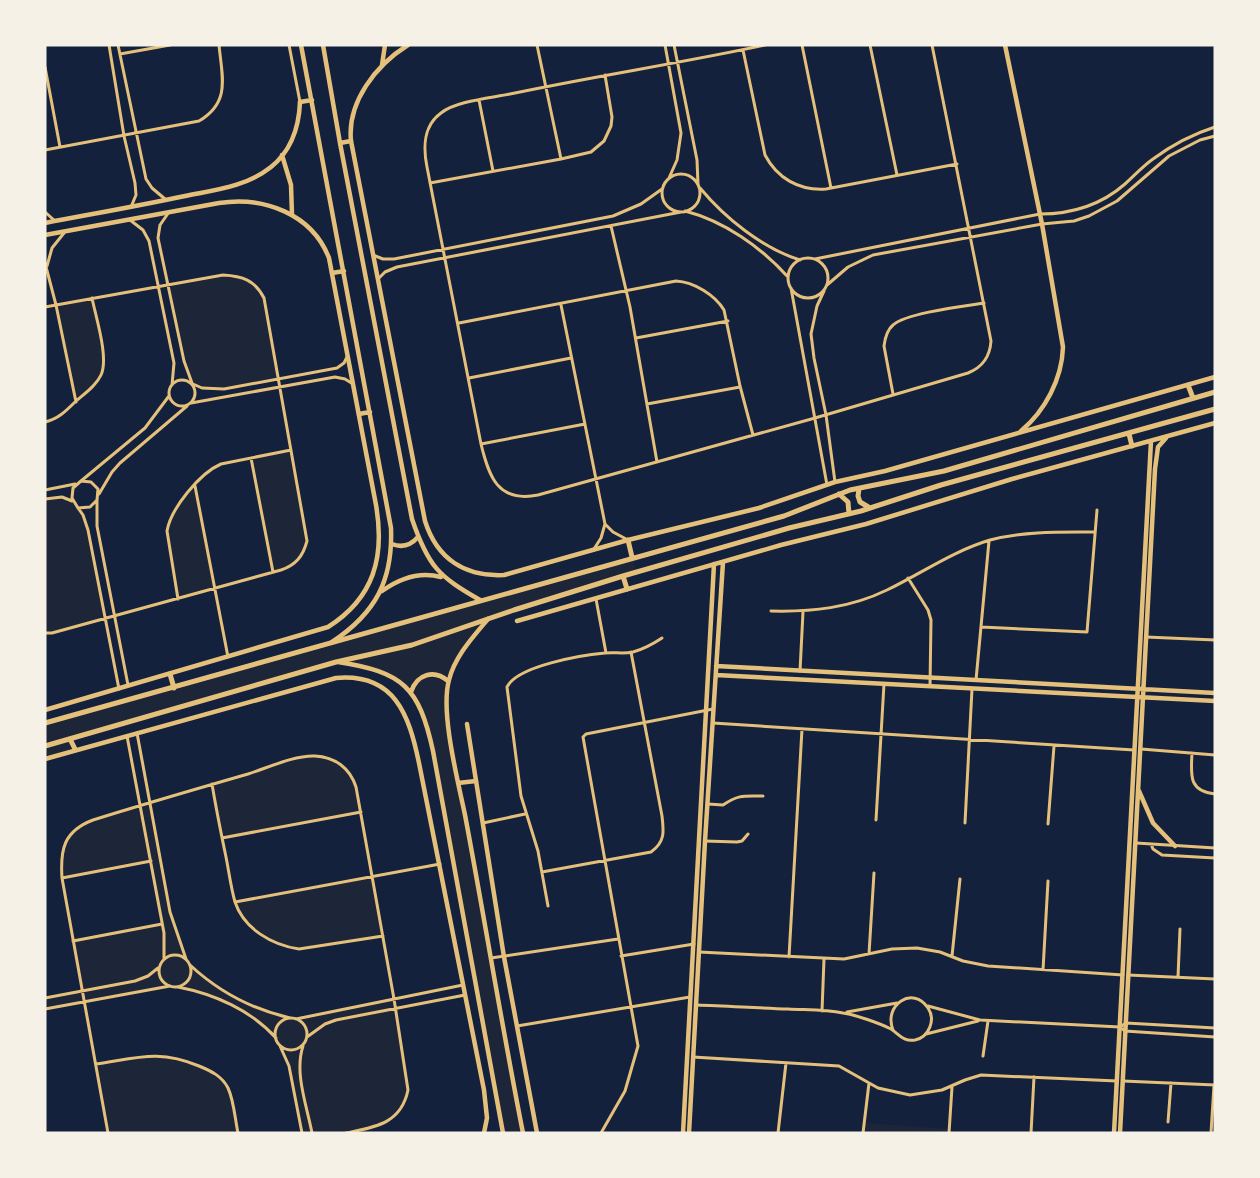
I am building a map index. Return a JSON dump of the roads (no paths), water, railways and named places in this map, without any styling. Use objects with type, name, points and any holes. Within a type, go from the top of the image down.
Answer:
[{"type":"main road","points":[[1188,385],[1193,398]]},
{"type":"main road","points":[[45,723],[784,516],[838,494],[944,471],[1215,392]]},
{"type":"main road","points":[[45,746],[336,662],[412,645],[623,576],[789,528],[872,508],[947,483],[1215,409]]},
{"type":"main road","points":[[1129,434],[1132,446]]},
{"type":"main road","points":[[859,489],[860,502],[865,507],[872,508]]},
{"type":"main road","points":[[838,494],[848,502],[849,514]]},
{"type":"main road","points":[[628,540],[632,557]]},
{"type":"main road","points":[[623,576],[627,589]]},
{"type":"main road","points":[[170,674],[174,688]]},
{"type":"main road","points":[[70,739],[75,749]]},
{"type":"street","points":[[109,45],[124,136],[135,183],[136,195],[131,207]]},
{"type":"street","points":[[118,45],[146,179],[152,188],[167,200],[169,212],[159,232],[167,285],[184,361],[196,394],[189,404],[120,463],[99,494],[97,526],[128,686]]},
{"type":"street","points":[[120,54],[170,45]]},
{"type":"street","points":[[45,150],[199,122],[214,109],[223,92],[219,45]]},
{"type":"street","points":[[45,223],[234,186],[248,181],[272,166],[295,135],[300,117],[300,102],[289,45]]},
{"type":"street","points":[[301,45],[389,512],[392,544],[388,574],[380,592],[357,623],[331,642]]},
{"type":"street","points":[[323,45],[405,485],[418,537],[427,556],[444,578]]},
{"type":"street","points":[[385,45],[384,58],[379,70],[357,103],[351,119],[351,141],[377,281],[430,538],[453,562],[469,571],[487,576],[504,574],[628,540],[759,508],[835,482],[885,471],[1215,377]]},
{"type":"street","points":[[398,45],[407,45]]},
{"type":"street","points":[[379,70],[407,45]]},
{"type":"street","points":[[537,45],[561,159]]},
{"type":"street","points":[[372,255],[388,260],[613,216],[641,204],[662,189],[677,160],[681,133],[665,45]]},
{"type":"street","points":[[377,281],[391,269],[611,226],[694,207],[698,201],[699,186],[697,160],[674,45]]},
{"type":"street","points":[[765,45],[479,100],[446,109],[432,121],[426,134],[424,152],[481,444],[490,476],[502,489],[513,495],[525,497],[538,495],[826,415],[968,373],[981,366],[989,355],[991,341],[932,45]]},
{"type":"street","points":[[802,45],[831,188]]},
{"type":"street","points":[[870,45],[897,175]]},
{"type":"street","points":[[1005,45],[1062,334],[1062,361],[1049,397],[1029,424],[1019,433]]},
{"type":"street","points":[[743,50],[762,146],[769,163],[782,176],[798,186],[816,190],[831,188],[957,164]]},
{"type":"street","points":[[45,68],[60,147]]},
{"type":"street","points":[[430,183],[591,152],[609,134],[612,117],[605,75]]},
{"type":"street","points":[[300,102],[312,100]]},
{"type":"street","points":[[479,100],[493,171]]},
{"type":"street","points":[[669,178],[683,174],[689,176],[727,217],[776,250],[800,260],[815,259],[1040,214],[1071,212],[1100,201],[1113,193],[1166,149],[1215,127]]},
{"type":"street","points":[[835,482],[826,415],[811,334],[818,306],[827,285],[848,267],[873,255],[1074,220],[1104,209],[1130,191],[1148,172],[1169,156],[1200,140],[1215,136]]},
{"type":"street","points":[[340,143],[351,141]]},
{"type":"street","points":[[282,155],[291,184],[292,215]]},
{"type":"street","points":[[662,189],[668,205],[702,216],[730,230],[768,256],[788,277],[827,485]]},
{"type":"street","points":[[45,235],[225,202],[244,201],[269,205],[292,215],[311,229],[319,238],[329,258],[378,514],[380,541],[374,573],[355,606],[328,627],[45,710]]},
{"type":"street","points":[[45,212],[55,221]]},
{"type":"street","points":[[45,490],[81,481],[145,428],[170,396],[174,363],[146,235],[139,225],[128,220]]},
{"type":"street","points":[[611,226],[636,338],[657,462]]},
{"type":"street","points":[[47,268],[52,248],[65,231]]},
{"type":"street","points":[[815,259],[826,269],[827,285]]},
{"type":"street","points":[[788,277],[791,267],[800,260]]},
{"type":"street","points":[[45,263],[76,402]]},
{"type":"street","points":[[332,273],[344,271]]},
{"type":"street","points":[[45,307],[223,275],[242,277],[256,285],[264,298],[307,541],[305,549],[296,562],[273,573],[45,633]]},
{"type":"street","points":[[459,322],[684,281],[720,303],[728,321],[740,386],[753,435]]},
{"type":"street","points":[[791,288],[795,293],[806,298],[824,291]]},
{"type":"street","points":[[45,422],[57,418],[76,402],[97,381],[104,366],[92,298]]},
{"type":"street","points":[[894,394],[884,346],[885,338],[893,325],[906,318],[984,303]]},
{"type":"street","points":[[561,304],[605,524],[601,538],[593,551]]},
{"type":"street","points":[[636,338],[728,321]]},
{"type":"street","points":[[172,385],[182,380],[202,388],[224,389],[337,368],[344,363],[348,355]]},
{"type":"street","points":[[469,378],[571,358]]},
{"type":"street","points":[[170,396],[176,405],[335,377],[353,384]]},
{"type":"street","points":[[647,404],[740,386]]},
{"type":"street","points":[[359,414],[370,412]]},
{"type":"street","points":[[517,621],[714,564],[866,524],[1215,423]]},
{"type":"street","points":[[481,444],[585,424]]},
{"type":"street","points":[[1120,1133],[1120,1027],[1141,749],[1141,697],[1138,689],[1144,637],[1155,458],[1160,445],[1170,436]]},
{"type":"street","points":[[1114,1133],[1126,1023],[1125,975],[1134,750],[1144,689],[1151,441]]},
{"type":"street","points":[[178,599],[167,531],[172,515],[213,468],[221,464],[291,450]]},
{"type":"street","points":[[251,458],[273,573]]},
{"type":"street","points":[[81,481],[91,482],[99,494]]},
{"type":"street","points":[[74,503],[72,493],[76,484]]},
{"type":"street","points":[[195,486],[228,657]]},
{"type":"street","points":[[45,499],[62,497],[74,503],[83,515],[88,530],[119,689]]},
{"type":"street","points":[[78,508],[90,507],[98,500]]},
{"type":"street","points":[[981,627],[1087,633],[1097,510]]},
{"type":"street","points":[[605,524],[628,540]]},
{"type":"street","points":[[771,610],[803,612],[850,604],[888,590],[943,559],[989,541],[1027,532],[1095,532]]},
{"type":"street","points":[[392,544],[408,545],[418,537]]},
{"type":"street","points":[[976,680],[989,541]]},
{"type":"street","points":[[690,1133],[707,804],[723,562]]},
{"type":"street","points":[[683,1133],[714,564]]},
{"type":"street","points":[[380,592],[398,580],[411,576],[431,575],[444,578],[480,600]]},
{"type":"street","points":[[908,578],[928,610],[931,620],[930,686]]},
{"type":"street","points":[[596,598],[606,653]]},
{"type":"street","points":[[800,671],[803,612]]},
{"type":"street","points":[[488,619],[462,652],[448,681],[448,722],[523,1133]]},
{"type":"street","points":[[1144,637],[1215,640]]},
{"type":"street","points":[[548,906],[536,845],[525,814],[506,692],[509,683],[519,675],[539,667],[606,653],[631,652],[662,638]]},
{"type":"street","points":[[542,872],[651,852],[663,838],[662,816],[631,652]]},
{"type":"street","points":[[336,662],[367,667],[397,680],[411,692],[425,720],[433,751],[503,1133]]},
{"type":"street","points":[[716,666],[1215,693]]},
{"type":"street","points":[[411,692],[415,683],[425,675],[437,675],[448,681]]},
{"type":"street","points":[[716,675],[1215,701]]},
{"type":"street","points":[[45,759],[336,678],[368,680],[387,691],[402,709],[411,728],[440,864],[486,1104],[487,1118],[484,1133]]},
{"type":"street","points":[[876,820],[884,684]]},
{"type":"street","points":[[965,823],[972,688]]},
{"type":"street","points":[[602,1133],[626,1091],[638,1046],[584,737],[586,734],[713,709]]},
{"type":"street","points":[[713,723],[1134,750]]},
{"type":"street","points":[[467,724],[504,957],[537,1133]]},
{"type":"street","points":[[789,957],[802,729]]},
{"type":"street","points":[[137,733],[170,912],[186,959],[190,965],[227,995],[264,1011],[296,1019],[463,985]]},
{"type":"street","points":[[45,998],[135,981],[148,976],[158,968],[164,958],[162,924],[128,736]]},
{"type":"street","points":[[1048,824],[1054,746]]},
{"type":"street","points":[[1141,749],[1215,755]]},
{"type":"street","points":[[1192,753],[1191,777],[1193,782],[1201,790],[1215,794]]},
{"type":"street","points":[[108,1133],[62,878],[63,848],[67,838],[83,824],[140,805],[303,757],[324,757],[339,763],[351,775],[356,787],[396,1008],[408,1090],[406,1100],[393,1118],[384,1124],[346,1133]]},
{"type":"street","points":[[458,783],[476,781]]},
{"type":"street","points":[[212,784],[236,902],[241,915],[255,930],[287,947],[305,948],[383,936]]},
{"type":"street","points":[[1138,789],[1153,823],[1175,846]]},
{"type":"street","points":[[707,804],[723,805],[740,795],[763,796]]},
{"type":"street","points":[[222,838],[361,812]]},
{"type":"street","points":[[483,823],[525,814]]},
{"type":"street","points":[[705,841],[737,842],[746,838],[748,834]]},
{"type":"street","points":[[1135,843],[1215,848]]},
{"type":"street","points":[[1151,844],[1157,853],[1162,855],[1215,858]]},
{"type":"street","points":[[62,878],[151,861]]},
{"type":"street","points":[[236,902],[440,864]]},
{"type":"street","points":[[869,954],[874,873]]},
{"type":"street","points":[[952,956],[960,879]]},
{"type":"street","points":[[1043,970],[1048,881]]},
{"type":"street","points":[[73,941],[162,924]]},
{"type":"street","points":[[1178,977],[1180,929]]},
{"type":"street","points":[[491,958],[618,939]]},
{"type":"street","points":[[621,956],[700,943]]},
{"type":"street","points":[[699,952],[852,959],[904,948],[928,950],[982,966],[1215,979]]},
{"type":"street","points":[[164,958],[175,954],[186,959]]},
{"type":"street","points":[[822,1011],[824,959]]},
{"type":"street","points":[[178,987],[183,985],[190,976],[190,965]]},
{"type":"street","points":[[158,968],[161,979],[170,986]]},
{"type":"street","points":[[45,1009],[170,986],[207,994],[241,1010],[257,1020],[276,1038],[279,1044],[289,1066],[302,1133]]},
{"type":"street","points":[[312,1133],[300,1073],[300,1058],[307,1037],[315,1030],[336,1020],[465,996]]},
{"type":"street","points":[[517,1026],[690,997]]},
{"type":"street","points":[[844,1013],[913,999],[927,1006],[980,1020],[1120,1027],[1125,1031],[1215,1037]]},
{"type":"street","points":[[898,1002],[890,1015],[893,1030],[897,1035],[908,1040],[980,1020]]},
{"type":"street","points":[[697,1005],[844,1013],[893,1030]]},
{"type":"street","points":[[926,1034],[931,1023],[927,1006]]},
{"type":"street","points":[[276,1038],[278,1025],[290,1018]]},
{"type":"street","points":[[296,1019],[306,1028],[307,1037]]},
{"type":"street","points":[[983,1056],[988,1021]]},
{"type":"street","points":[[1120,1027],[1126,1023],[1215,1028]]},
{"type":"street","points":[[279,1044],[289,1050],[295,1050],[304,1044]]},
{"type":"street","points":[[96,1064],[160,1055],[182,1059],[207,1069],[223,1081],[228,1089],[238,1133]]},
{"type":"street","points":[[693,1057],[839,1066],[889,1092],[910,1095],[932,1093],[981,1075],[1215,1085],[1211,1133]]},
{"type":"street","points":[[778,1133],[786,1063]]},
{"type":"street","points":[[1031,1133],[1034,1077]]},
{"type":"street","points":[[864,1133],[869,1083]]},
{"type":"street","points":[[1168,1122],[1170,1083]]},
{"type":"street","points":[[949,1133],[952,1086]]}]
